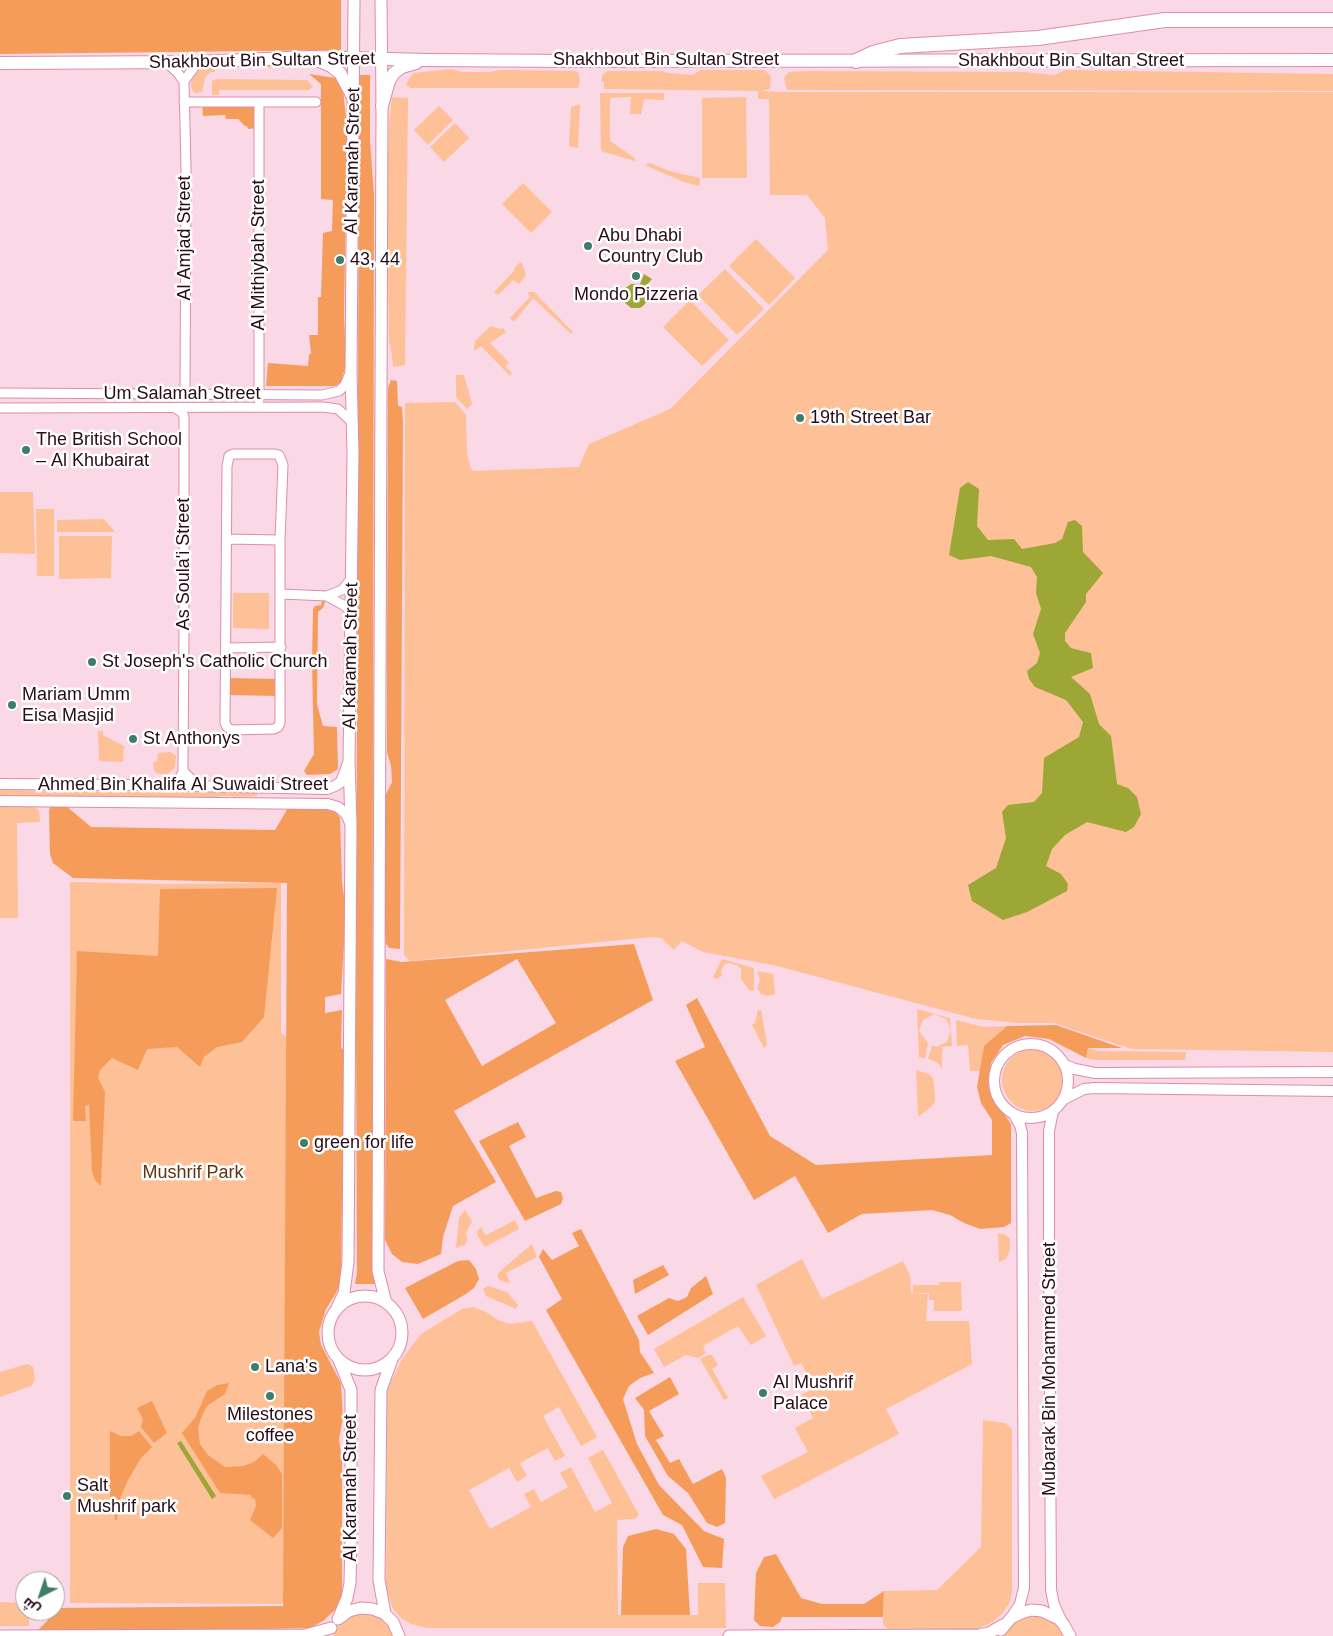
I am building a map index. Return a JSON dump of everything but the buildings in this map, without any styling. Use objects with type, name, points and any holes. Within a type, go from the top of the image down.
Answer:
[{"type":"highway","points":[[856,61],[882,50],[900,46],[1038,38],[1165,20],[1333,20]]},
{"type":"main road","name":"Al Karamah Street","points":[[336,1310],[344,1293],[348,1262],[354,0]]},
{"type":"main road","name":"Al Karamah Street","points":[[381,0],[378,1271],[386,1303]]},
{"type":"main road","name":"Shakhbout Bin Sultan Street","points":[[0,63],[167,63],[311,57],[427,60],[1333,60]]},
{"type":"main road","points":[[311,57],[331,66],[340,73],[354,99]]},
{"type":"main road","points":[[382,106],[389,81],[394,73],[402,67],[427,60]]},
{"type":"main road","points":[[366,1296],[386,1303],[397,1316],[402,1331],[398,1351],[384,1365],[366,1370],[347,1366],[334,1353],[328,1335],[331,1317],[344,1302],[354,1298],[366,1296]]},
{"type":"main road","name":"Al Karamah Street","points":[[385,1614],[379,1580],[381,1390],[392,1359]]},
{"type":"main road","name":"Al Karamah Street","points":[[330,1632],[347,1598],[350,1583],[351,1390],[340,1360]]},
{"type":"main road","points":[[339,1617],[361,1608],[374,1609],[385,1614],[402,1635]]},
{"type":"main road","points":[[729,1636],[979,1635],[989,1633],[1026,1611],[1042,1611],[1052,1615],[1067,1631],[1080,1636]]},
{"type":"main road","points":[[998,1636],[1007,1621]]},
{"type":"main road","points":[[0,1636],[305,1635],[330,1632]]},
{"type":"street","points":[[167,63],[175,69],[184,81],[198,62]]},
{"type":"street","name":"Al Amjad Street","points":[[184,81],[185,394]]},
{"type":"street","points":[[184,102],[316,102]]},
{"type":"street","name":"Al Mithiybah Street","points":[[259,102],[259,407]]},
{"type":"street","name":"Um Salamah Street","points":[[0,393],[330,394],[339,392],[345,385],[351,370]]},
{"type":"street","points":[[175,408],[180,410],[184,417],[195,407]]},
{"type":"street","name":"Um Salamah Street","points":[[0,408],[331,408],[338,409],[352,423]]},
{"type":"street","name":"As Soula'i Street","points":[[183,771],[184,417]]},
{"type":"street","points":[[233,454],[276,454],[283,465],[280,540],[282,594],[280,723],[274,729],[231,730],[225,723],[227,540],[229,456],[233,454]]},
{"type":"street","points":[[227,540],[280,540]]},
{"type":"street","points":[[282,594],[327,596],[342,590],[352,578]]},
{"type":"street","points":[[327,596],[344,606],[352,614]]},
{"type":"street","points":[[227,648],[281,647]]},
{"type":"street","name":"Ahmed Bin Khalifa Al Suwaidi Street","points":[[0,784],[174,785],[327,789],[341,782],[349,760]]},
{"type":"street","points":[[174,785],[183,771],[198,786]]},
{"type":"street","points":[[258,804],[264,795],[260,787]]},
{"type":"street","name":"Ahmed Bin Khalifa Al Suwaidi Street","points":[[0,801],[328,804],[338,807],[346,814],[351,825]]},
{"type":"street","points":[[1064,1099],[1068,1088],[1068,1076],[1065,1065],[1058,1054],[1047,1047],[1035,1043],[1022,1044],[1011,1049],[1001,1058],[996,1069],[994,1082],[996,1094],[1003,1105],[1022,1117],[1044,1116],[1053,1111],[1064,1099],[1084,1089],[1095,1088],[1333,1091]]},
{"type":"street","points":[[1065,1065],[1095,1072],[1333,1072]]},
{"type":"street","name":"Mubarak Bin Mohammed Street","points":[[1053,1111],[1049,1131],[1052,1590],[1054,1605],[1067,1631]]},
{"type":"street","name":"Mubarak Bin Mohammed Street","points":[[1007,1621],[1020,1604],[1024,1588],[1022,1133],[1020,1124],[1013,1113]]},
{"type":"green space","points":[[203,64],[300,66],[299,68],[215,67],[215,72],[210,72],[205,78],[202,92],[195,93],[191,85],[192,72]]},
{"type":"green space","points":[[452,69],[462,72],[500,70],[575,71],[578,72],[580,80],[578,88],[410,88],[406,84],[413,73]]},
{"type":"green space","points":[[701,70],[764,70],[771,76],[770,89],[762,91],[783,92],[1333,92],[1333,1052],[1131,1049],[1054,1023],[1018,1023],[976,1019],[777,966],[703,952],[682,941],[674,950],[661,938],[652,937],[410,961],[404,955],[405,403],[455,402],[466,415],[467,454],[472,471],[579,467],[589,444],[670,409],[828,250],[825,218],[807,195],[770,195],[769,99],[758,99],[758,91],[604,89],[604,82],[601,81],[603,74],[608,71],[662,71],[692,75]]},
{"type":"green space","points":[[1065,70],[1333,74],[1333,91],[787,90],[784,78],[789,72],[809,71],[1024,72],[1055,75]]},
{"type":"green space","points":[[217,79],[307,80],[313,87],[308,90],[219,90],[219,95],[212,95],[212,81]]},
{"type":"green space","points":[[600,93],[664,93],[664,100],[644,99],[641,114],[630,114],[631,97],[610,98],[610,141],[635,158],[635,161],[601,151]]},
{"type":"green space","points":[[392,97],[408,98],[405,365],[393,367],[389,342],[387,193],[389,122]]},
{"type":"green space","points":[[746,97],[747,178],[702,178],[702,98]]},
{"type":"green space","points":[[580,104],[578,148],[569,146],[571,107]]},
{"type":"green space","points":[[439,106],[453,120],[428,145],[414,130]]},
{"type":"green space","points":[[455,123],[469,138],[444,162],[430,147]]},
{"type":"green space","points":[[650,163],[669,171],[700,178],[699,186],[684,182],[647,166],[646,164]]},
{"type":"green space","points":[[523,183],[552,212],[531,233],[502,204]]},
{"type":"green space","points":[[756,239],[795,278],[769,305],[729,266]]},
{"type":"green space","points":[[519,263],[522,263],[526,276],[519,284],[513,280],[498,295],[494,292],[515,270]]},
{"type":"green space","points":[[725,269],[764,309],[737,335],[698,295]]},
{"type":"green space","points":[[528,292],[534,292],[573,332],[571,334],[533,298],[514,322],[510,318],[530,297]]},
{"type":"green space","points":[[690,300],[729,340],[702,366],[663,327]]},
{"type":"green space","points":[[491,326],[503,328],[506,332],[490,343],[509,363],[505,366],[512,373],[510,376],[481,346],[474,351],[475,341]]},
{"type":"green space","points":[[456,375],[464,375],[472,404],[467,409],[456,397]]},
{"type":"green space","points":[[0,492],[33,492],[35,554],[0,553]]},
{"type":"green space","points":[[36,509],[54,509],[54,576],[37,576]]},
{"type":"green space","points":[[104,519],[115,532],[57,532],[57,520]]},
{"type":"green space","points":[[59,536],[112,536],[111,578],[59,579]]},
{"type":"green space","points":[[233,593],[269,593],[269,629],[233,628]]},
{"type":"green space","points":[[98,731],[103,731],[103,735],[124,746],[123,762],[99,761]]},
{"type":"green space","points":[[171,752],[176,756],[175,767],[167,775],[156,773],[153,762],[157,761],[158,753]]},
{"type":"green space","points":[[0,790],[259,793],[256,796],[248,797],[222,796],[207,798],[0,796]]},
{"type":"green space","points":[[0,805],[31,805],[39,810],[40,822],[17,823],[18,918],[0,918]]},
{"type":"green space","name":"Mushrif Park","points":[[70,882],[165,884],[281,883],[281,1033],[317,1058],[296,1595],[281,1604],[70,1603]]},
{"type":"green space","points":[[722,959],[754,968],[754,991],[749,990],[741,979],[741,968],[736,965],[725,964],[721,971],[722,976],[716,979],[713,977]]},
{"type":"green space","points":[[757,971],[773,974],[775,994],[768,996],[761,994],[757,988],[760,980]]},
{"type":"green space","points":[[917,1009],[950,1018],[951,1030],[946,1019],[934,1014],[923,1020],[919,1031],[928,1043],[925,1059],[919,1057]]},
{"type":"green space","points":[[758,1010],[761,1010],[765,1032],[767,1045],[764,1048],[752,1025],[755,1023]]},
{"type":"green space","points":[[956,1020],[984,1027],[1007,1026],[984,1046],[980,1071],[970,1071],[968,1045],[957,1046]]},
{"type":"green space","points":[[951,1030],[952,1046],[942,1047],[942,1070],[940,1065],[928,1059],[932,1045],[936,1047],[947,1042]]},
{"type":"green space","points":[[1088,1048],[1099,1051],[1186,1052],[1185,1060],[1093,1060],[1086,1058]]},
{"type":"green space","points":[[1033,1049],[1045,1051],[1055,1058],[1062,1068],[1064,1080],[1062,1092],[1055,1102],[1045,1109],[1033,1111],[1021,1109],[1011,1102],[1004,1092],[1002,1080],[1004,1068],[1011,1058],[1021,1051]]},
{"type":"green space","points":[[916,1070],[929,1074],[933,1078],[935,1096],[935,1102],[931,1107],[918,1117]]},
{"type":"green space","points":[[465,1210],[472,1221],[466,1233],[467,1240],[465,1245],[456,1248],[459,1218]]},
{"type":"green space","points":[[515,1220],[519,1229],[485,1247],[477,1235],[478,1230],[482,1227],[486,1235]]},
{"type":"green space","points":[[998,1233],[1006,1235],[1010,1239],[1010,1249],[1006,1259],[999,1262]]},
{"type":"green space","points":[[532,1244],[537,1257],[506,1273],[510,1283],[501,1281],[498,1278],[498,1273]]},
{"type":"green space","points":[[802,1259],[822,1299],[903,1261],[910,1275],[911,1293],[928,1294],[926,1321],[969,1321],[972,1364],[886,1409],[899,1434],[774,1499],[761,1476],[808,1452],[795,1428],[813,1418],[801,1395],[814,1388],[801,1363],[794,1366],[756,1285]]},
{"type":"green space","points":[[939,1282],[961,1282],[962,1311],[934,1311],[934,1300],[929,1300],[929,1293],[913,1293],[913,1285],[939,1285]]},
{"type":"green space","points":[[488,1286],[507,1292],[518,1305],[516,1309],[486,1296],[483,1289]]},
{"type":"green space","points":[[743,1297],[766,1336],[751,1345],[738,1326],[703,1346],[706,1353],[698,1358],[686,1355],[664,1367],[654,1349]]},
{"type":"green space","points":[[473,1307],[510,1324],[532,1321],[597,1437],[581,1446],[559,1407],[543,1416],[565,1456],[555,1461],[548,1448],[520,1463],[527,1476],[517,1482],[509,1468],[469,1490],[490,1529],[531,1507],[524,1494],[534,1489],[541,1502],[568,1487],[560,1473],[571,1467],[595,1512],[612,1503],[588,1458],[603,1450],[639,1515],[635,1519],[617,1520],[618,1615],[698,1615],[698,1583],[725,1583],[726,1628],[427,1628],[411,1624],[401,1618],[393,1609],[386,1587],[387,1390],[402,1359],[421,1334],[462,1309]]},
{"type":"green space","points":[[712,1355],[718,1365],[712,1369],[728,1398],[724,1400],[700,1359]]},
{"type":"green space","points":[[27,1364],[33,1367],[35,1380],[31,1386],[0,1397],[0,1372]]},
{"type":"green space","points":[[983,1420],[1005,1423],[1012,1429],[1012,1592],[1009,1604],[1001,1615],[991,1623],[978,1629],[889,1630],[883,1624],[884,1591],[937,1590],[981,1547]]},
{"type":"green space","points":[[0,1602],[15,1603],[15,1621],[29,1621],[29,1626],[0,1626]]},
{"type":"green space","points":[[354,1614],[375,1614],[384,1619],[391,1627],[395,1636],[333,1636],[345,1618]]},
{"type":"green space","points":[[1036,1616],[1047,1619],[1056,1625],[1063,1636],[1005,1636],[1016,1622],[1025,1617]]},
{"type":"shaded area","points":[[0,0],[341,0],[341,50],[0,54]]},
{"type":"shaded area","points":[[309,74],[336,78],[343,89],[347,128],[344,316],[346,364],[341,382],[335,386],[266,386],[268,363],[308,366],[311,353],[309,335],[318,335],[318,297],[321,297],[323,233],[332,231],[333,200],[321,199],[321,84]]},
{"type":"shaded area","points":[[359,75],[370,75],[370,141],[374,195],[372,1266],[375,1284],[355,1284],[357,1273]]},
{"type":"shaded area","points":[[202,102],[254,106],[257,128],[248,129],[238,119],[226,119],[225,115],[203,116]]},
{"type":"shaded area","points":[[644,274],[652,279],[645,287],[648,300],[640,308],[631,308],[624,302],[624,289],[631,284],[640,284]]},
{"type":"shaded area","points":[[391,380],[397,381],[398,406],[402,407],[403,423],[400,949],[389,948],[386,944],[384,914],[386,794],[392,782],[391,766],[387,752],[388,388]]},
{"type":"shaded area","points":[[968,482],[979,489],[977,526],[988,540],[1014,539],[1022,549],[1055,543],[1062,539],[1068,522],[1075,520],[1082,526],[1083,552],[1103,573],[1086,594],[1086,602],[1065,633],[1065,641],[1071,648],[1091,653],[1093,668],[1071,677],[1090,694],[1099,724],[1111,736],[1117,784],[1128,788],[1137,797],[1141,814],[1134,827],[1126,832],[1087,822],[1065,835],[1052,849],[1046,866],[1061,874],[1068,884],[1067,891],[1027,912],[1003,920],[972,901],[968,885],[996,868],[1006,838],[1002,812],[1008,805],[1034,802],[1042,793],[1044,758],[1079,737],[1083,722],[1066,700],[1035,687],[1029,679],[1027,671],[1037,663],[1040,653],[1033,634],[1041,609],[1036,593],[1037,577],[1031,567],[991,556],[960,560],[949,555],[960,488]]},
{"type":"shaded area","points":[[322,598],[325,602],[323,608],[318,612],[317,704],[323,726],[337,727],[338,769],[330,774],[307,775],[304,771],[314,754],[313,609],[315,606],[321,605]]},
{"type":"shaded area","points":[[229,678],[277,679],[277,696],[229,695]]},
{"type":"shaded area","points":[[51,804],[65,805],[91,827],[275,830],[288,808],[333,809],[340,818],[342,883],[346,908],[341,994],[325,997],[325,1013],[342,1010],[341,1047],[344,1051],[341,1272],[340,1284],[326,1309],[319,1332],[321,1345],[341,1383],[343,1418],[339,1439],[342,1461],[342,1593],[339,1605],[335,1610],[323,1621],[310,1628],[38,1630],[47,1621],[65,1621],[65,1608],[283,1606],[287,883],[73,878],[53,863],[50,854],[49,811]]},
{"type":"shaded area","points":[[277,888],[264,1017],[242,1042],[217,1047],[204,1057],[200,1067],[177,1047],[147,1049],[138,1070],[112,1058],[100,1070],[98,1078],[105,1092],[101,1186],[95,1180],[92,1171],[89,1105],[85,1106],[86,1121],[73,1121],[77,951],[158,956],[160,889]]},
{"type":"shaded area","points":[[634,944],[653,1000],[454,1111],[496,1182],[453,1206],[443,1237],[441,1254],[418,1264],[402,1262],[392,1254],[385,1240],[386,959],[402,962]],"holes":[[[517,959],[556,1023],[482,1066],[445,1000]]]},
{"type":"shaded area","points":[[697,998],[770,1136],[816,1165],[992,1155],[992,1120],[981,1103],[977,1087],[984,1046],[1007,1026],[1056,1025],[1122,1048],[1088,1048],[1086,1058],[1049,1039],[1025,1036],[1003,1045],[991,1063],[988,1083],[990,1093],[1011,1124],[1011,1223],[1004,1227],[980,1229],[950,1215],[932,1210],[862,1214],[828,1233],[795,1176],[754,1200],[675,1061],[705,1047],[686,1005]]},
{"type":"shaded area","points":[[518,1122],[526,1137],[509,1146],[536,1198],[556,1191],[561,1192],[563,1198],[561,1204],[525,1221],[479,1141]]},
{"type":"shaded area","points":[[581,1229],[639,1340],[640,1352],[654,1373],[640,1378],[629,1386],[623,1399],[637,1444],[659,1485],[704,1531],[724,1539],[722,1568],[703,1567],[682,1525],[663,1515],[546,1310],[562,1299],[539,1257],[543,1249],[552,1260],[579,1246],[572,1233]]},
{"type":"shaded area","points":[[469,1260],[476,1269],[479,1279],[474,1288],[423,1319],[405,1288],[458,1261]]},
{"type":"shaded area","points":[[663,1265],[669,1275],[635,1294],[633,1280]]},
{"type":"shaded area","points":[[706,1276],[713,1294],[648,1335],[637,1316],[669,1298],[678,1301],[687,1297],[691,1288]]},
{"type":"shaded area","points":[[670,1377],[679,1394],[649,1411],[664,1436],[656,1440],[670,1463],[679,1459],[693,1484],[722,1469],[726,1478],[725,1523],[717,1527],[707,1523],[688,1493],[668,1476],[645,1436],[644,1410],[635,1398]]},
{"type":"shaded area","points":[[229,1383],[225,1394],[207,1406],[201,1418],[198,1429],[200,1444],[208,1455],[225,1467],[243,1466],[254,1462],[263,1454],[276,1465],[282,1474],[282,1528],[273,1538],[250,1520],[256,1506],[255,1499],[251,1495],[220,1493],[182,1433],[195,1418],[207,1391],[217,1385]]},
{"type":"shaded area","points":[[152,1401],[167,1433],[154,1443],[141,1427],[143,1419],[137,1408]]},
{"type":"shaded area","points":[[110,1431],[121,1436],[131,1436],[139,1431],[152,1447],[141,1458],[128,1480],[119,1501],[117,1520],[115,1520],[114,1508],[110,1508]]},
{"type":"shaded area","points":[[181,1441],[216,1496],[212,1499],[177,1443]]},
{"type":"shaded area","points":[[656,1529],[674,1534],[686,1549],[690,1615],[621,1615],[623,1547],[628,1536]]},
{"type":"shaded area","points":[[776,1554],[801,1598],[822,1604],[864,1604],[884,1591],[883,1617],[782,1617],[780,1622],[773,1627],[760,1626],[754,1620],[756,1573],[764,1557]]},
{"type":"place","name":"Abu Dhabi Country Club","points":[[588,246]]},
{"type":"place","name":"43, 44","points":[[340,260]]},
{"type":"place","name":"Mondo Pizzeria","points":[[636,276]]},
{"type":"place","name":"19th Street Bar","points":[[800,418]]},
{"type":"place","name":"The British School – Al Khubairat","points":[[26,450]]},
{"type":"place","name":"St Joseph's Catholic Church","points":[[92,662]]},
{"type":"place","name":"Mariam Umm Eisa Masjid","points":[[12,705]]},
{"type":"place","name":"St Anthonys","points":[[133,739]]},
{"type":"place","name":"green for life","points":[[304,1143]]},
{"type":"place","name":"Lana's","points":[[255,1367]]},
{"type":"place","name":"Al Mushrif Palace","points":[[763,1393]]},
{"type":"place","name":"Milestones coffee","points":[[270,1396]]},
{"type":"place","name":"Salt Mushrif park","points":[[67,1496]]}]
